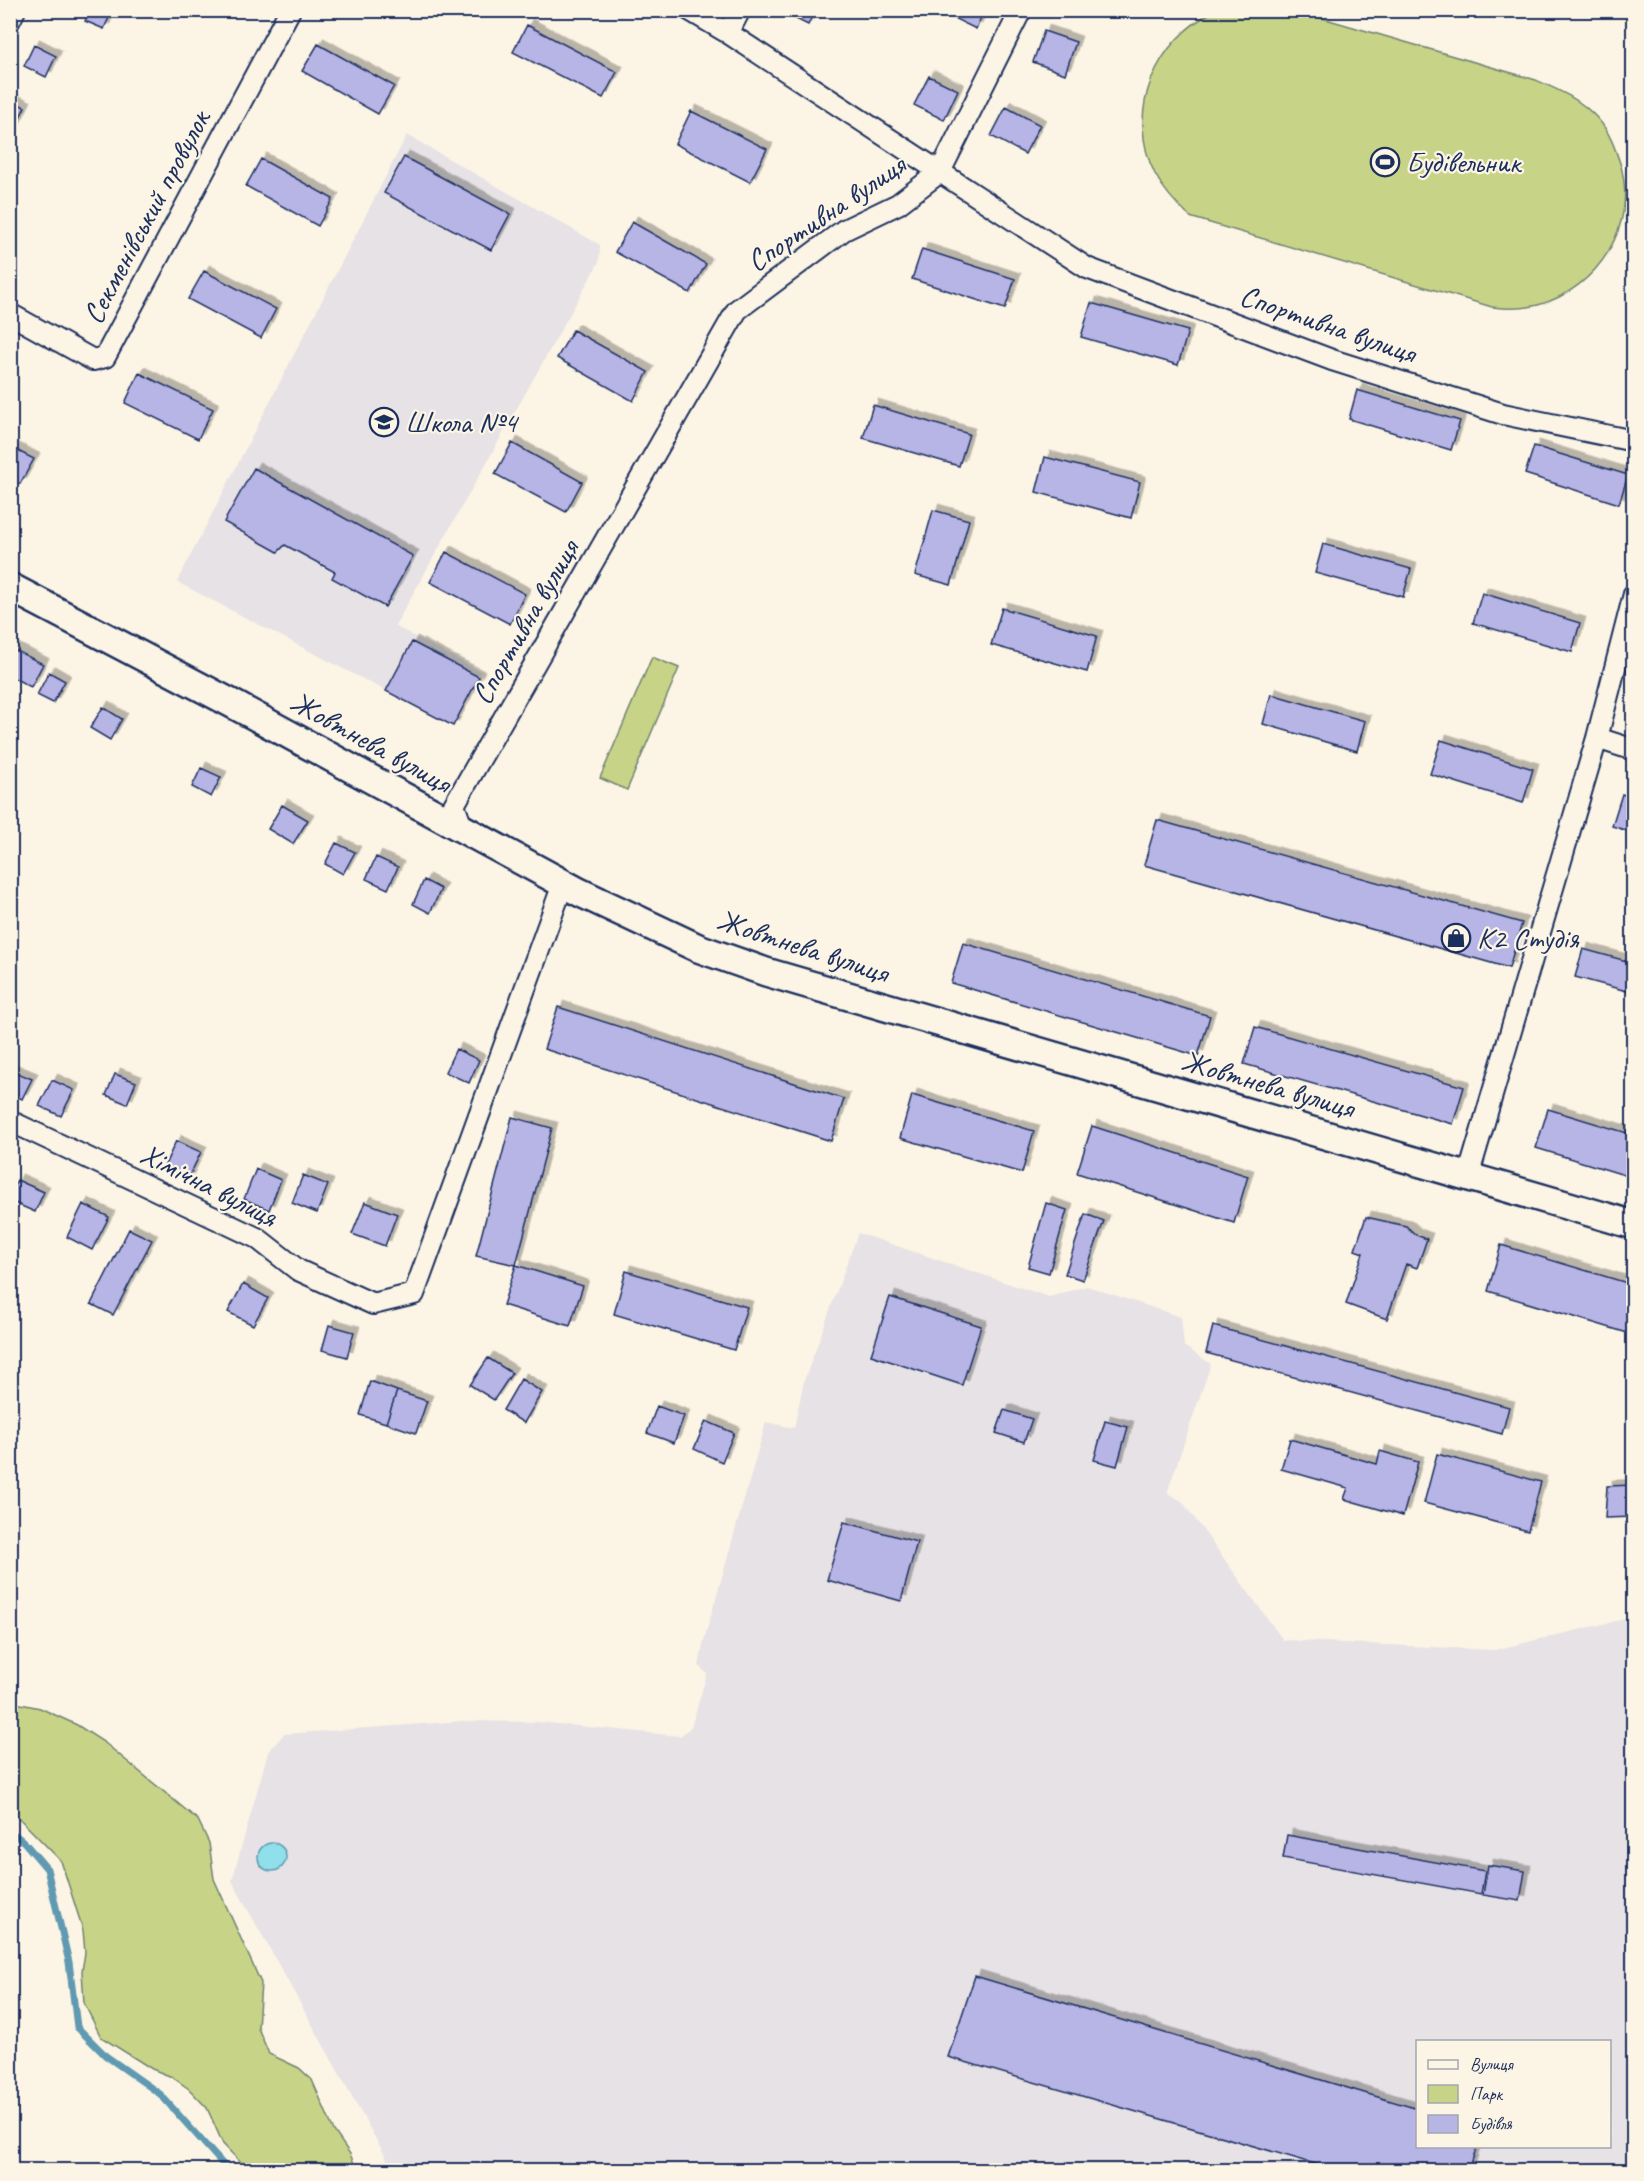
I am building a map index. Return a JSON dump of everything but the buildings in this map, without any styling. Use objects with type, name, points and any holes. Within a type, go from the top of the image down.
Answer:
[{"type":"main road","name":"Жовтнева вулиця","points":[[10,587],[231,703],[563,884],[698,948],[766,972],[1634,1226]]},
{"type":"street","points":[[10,20],[15,10]]},
{"type":"street","name":"Секменівський провулок","points":[[10,314],[93,360],[105,357],[290,10]]},
{"type":"street","points":[[689,10],[728,33],[940,172],[1021,10]]},
{"type":"street","points":[[728,33],[740,10]]},
{"type":"street","name":"Спортивна вулиця","points":[[463,830],[454,804],[737,310],[844,230],[898,204],[940,172],[1087,268],[1332,360],[1503,414],[1634,441]]},
{"type":"street","points":[[1468,1177],[1597,738],[1634,594]]},
{"type":"street","points":[[1597,738],[1634,750]]},
{"type":"street","name":"Хімічна вулиця","points":[[10,1121],[256,1238],[298,1270],[373,1304],[414,1294],[563,884]]},
{"type":"shaded area","name":"Школа №4","points":[[407,135],[600,245],[599,262],[395,626],[481,672],[453,726],[177,582]]},
{"type":"shaded area","points":[[858,1233],[1049,1297],[1087,1286],[1181,1317],[1184,1346],[1211,1364],[1167,1493],[1182,1501],[1283,1640],[1494,1650],[1633,1617],[1633,2170],[393,2170],[232,1881],[268,1752],[284,1734],[463,1721],[538,1722],[680,1736],[691,1727],[707,1674],[699,1666],[704,1640],[766,1422],[794,1428],[804,1381]]},
{"type":"green space","name":"Будівельник","points":[[1217,10],[1298,11],[1536,80],[1569,96],[1584,106],[1602,124],[1620,163],[1624,186],[1624,209],[1609,251],[1579,285],[1560,297],[1538,305],[1498,308],[1190,217],[1162,186],[1155,174],[1146,150],[1143,126],[1145,102],[1162,58],[1177,39],[1196,23]]},
{"type":"green space","points":[[652,657],[679,668],[627,790],[600,778]]},
{"type":"green space","points":[[11,1702],[40,1708],[77,1725],[105,1743],[198,1820],[209,1843],[214,1879],[261,1983],[258,2028],[269,2054],[299,2068],[312,2080],[334,2131],[350,2154],[357,2170],[254,2170],[242,2164],[223,2144],[207,2108],[189,2089],[101,2037],[84,2003],[83,1930],[61,1861],[11,1810]]},
{"type":"water","points":[[272,1843],[282,1847],[286,1857],[282,1867],[272,1871],[262,1867],[258,1857],[262,1847]]},
{"type":"waterway","points":[[10,1831],[24,1842],[47,1869],[69,1962],[77,2027],[106,2056],[160,2094],[228,2170]]},
{"type":"place","name":"Будівельник","points":[[1385,162]]},
{"type":"place","name":"Школа №4","points":[[384,422]]},
{"type":"place","name":"К2 Студiя","points":[[1456,938]]}]
